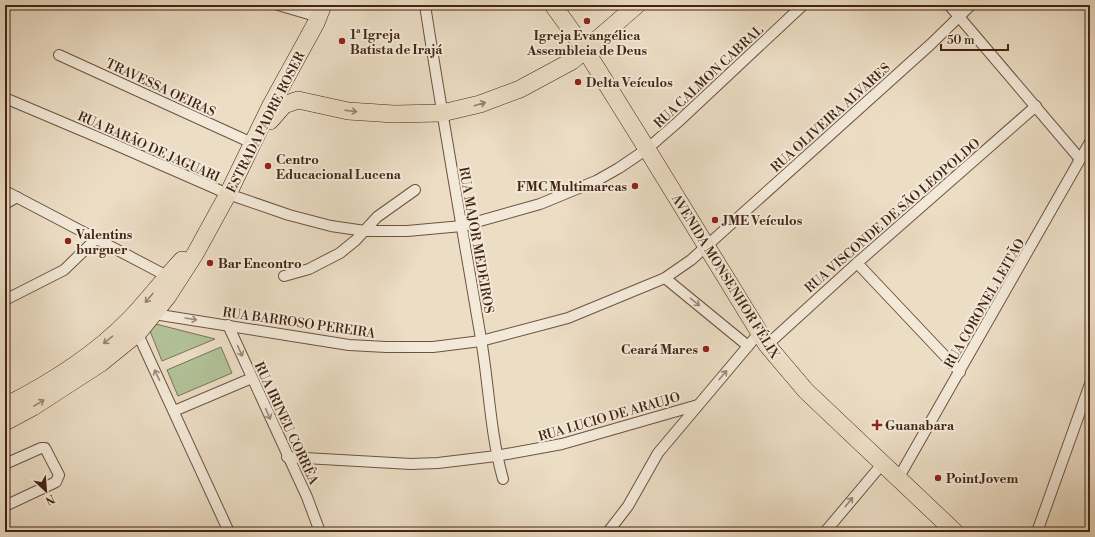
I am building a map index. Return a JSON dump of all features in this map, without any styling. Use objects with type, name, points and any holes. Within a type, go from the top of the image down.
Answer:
[{"type":"main road","name":"AVENIDA MONSENHOR FÉLIX","points":[[553,5],[586,51],[647,149],[706,248],[758,342],[806,391],[882,463],[899,477],[955,532]]},
{"type":"main road","points":[[252,142],[284,105],[294,100],[313,102],[336,108],[370,113],[412,114],[442,113],[480,104],[520,89],[565,65],[586,51],[637,5]]},
{"type":"main road","points":[[313,102],[300,94],[295,86],[312,44],[320,15]]},
{"type":"main road","name":"ESTRADA PADRE ROSER","points":[[5,406],[30,393],[84,360],[154,314],[172,290],[195,254],[228,194],[252,142],[320,15]]},
{"type":"main road","points":[[571,30],[582,33],[607,32]]},
{"type":"main road","points":[[599,72],[598,66],[588,51],[607,32]]},
{"type":"main road","name":"ESTRADA PADRE ROSER","points":[[5,422],[73,382],[111,356],[134,326],[167,276],[203,237]]},
{"type":"street","points":[[278,5],[320,15]]},
{"type":"street","name":"RUA MAJOR MEDEIROS","points":[[425,5],[442,113],[482,341],[496,456],[503,479]]},
{"type":"street","name":"RUA CALMON CABRAL","points":[[647,149],[803,5]]},
{"type":"street","points":[[949,5],[1080,159]]},
{"type":"street","name":"RUA OLIVEIRA ALVARES","points":[[706,248],[724,229],[960,17],[971,5]]},
{"type":"street","name":"TRAVESSA OEIRAS","points":[[59,55],[252,142]]},
{"type":"street","name":"RUA BARÃO DE JAGUARI","points":[[5,98],[228,194],[289,215],[331,226],[365,231],[407,231],[462,226],[520,211],[573,191],[608,175],[647,149]]},
{"type":"street","name":"RUA VISCONDE DE SÃO LEOPOLDO","points":[[608,532],[631,501],[658,453],[698,404],[758,342],[857,263],[1036,106]]},
{"type":"street","name":"RUA CORONEL LEITÃO","points":[[899,477],[1090,142]]},
{"type":"street","points":[[5,190],[167,276]]},
{"type":"street","points":[[284,276],[309,269],[336,256],[365,231],[377,217],[415,190]]},
{"type":"street","points":[[5,204],[16,197]]},
{"type":"street","points":[[5,300],[64,270],[97,238]]},
{"type":"street","name":"RUA BARROSO PEREIRA","points":[[154,314],[349,345],[433,347],[482,341],[568,318],[665,278],[706,248]]},
{"type":"street","points":[[857,263],[960,372]]},
{"type":"street","points":[[665,278],[758,342]]},
{"type":"street","name":"RUA IRINEU CORRÊA","points":[[228,325],[287,457],[307,497],[320,532]]},
{"type":"street","points":[[134,326],[229,532]]},
{"type":"street","points":[[174,411],[252,378]]},
{"type":"street","points":[[1037,532],[1090,384]]},
{"type":"street","name":"RUA LUCIO DE ARAUJO","points":[[287,457],[411,464],[438,463],[496,456],[562,444],[698,404]]},
{"type":"street","points":[[5,464],[41,448],[45,448],[60,475],[56,482],[5,506]]},
{"type":"street","points":[[825,532],[882,463]]},
{"type":"green space","points":[[156,324],[215,339],[162,361],[150,331]]},
{"type":"green space","points":[[221,347],[232,373],[178,396],[167,370]]},
{"type":"place","name":"Igreja Evangélica Assembleia de Deus","points":[[587,21]]},
{"type":"place","name":"1ª Igreja Batista de Irajá","points":[[342,41]]},
{"type":"place","name":"Delta Veículos","points":[[578,82]]},
{"type":"place","name":"Centro Educacional Lucena","points":[[268,166]]},
{"type":"place","name":"FMC Multimarcas","points":[[635,186]]},
{"type":"place","name":"JME Veículos","points":[[715,220]]},
{"type":"place","name":"Valentins burguer","points":[[68,241]]},
{"type":"place","name":"Bar Encontro","points":[[210,263]]},
{"type":"place","name":"Ceará Mares","points":[[706,349]]},
{"type":"place","name":"Guanabara","points":[[877,425]]},
{"type":"place","name":"Point Jovem","points":[[938,478]]}]
